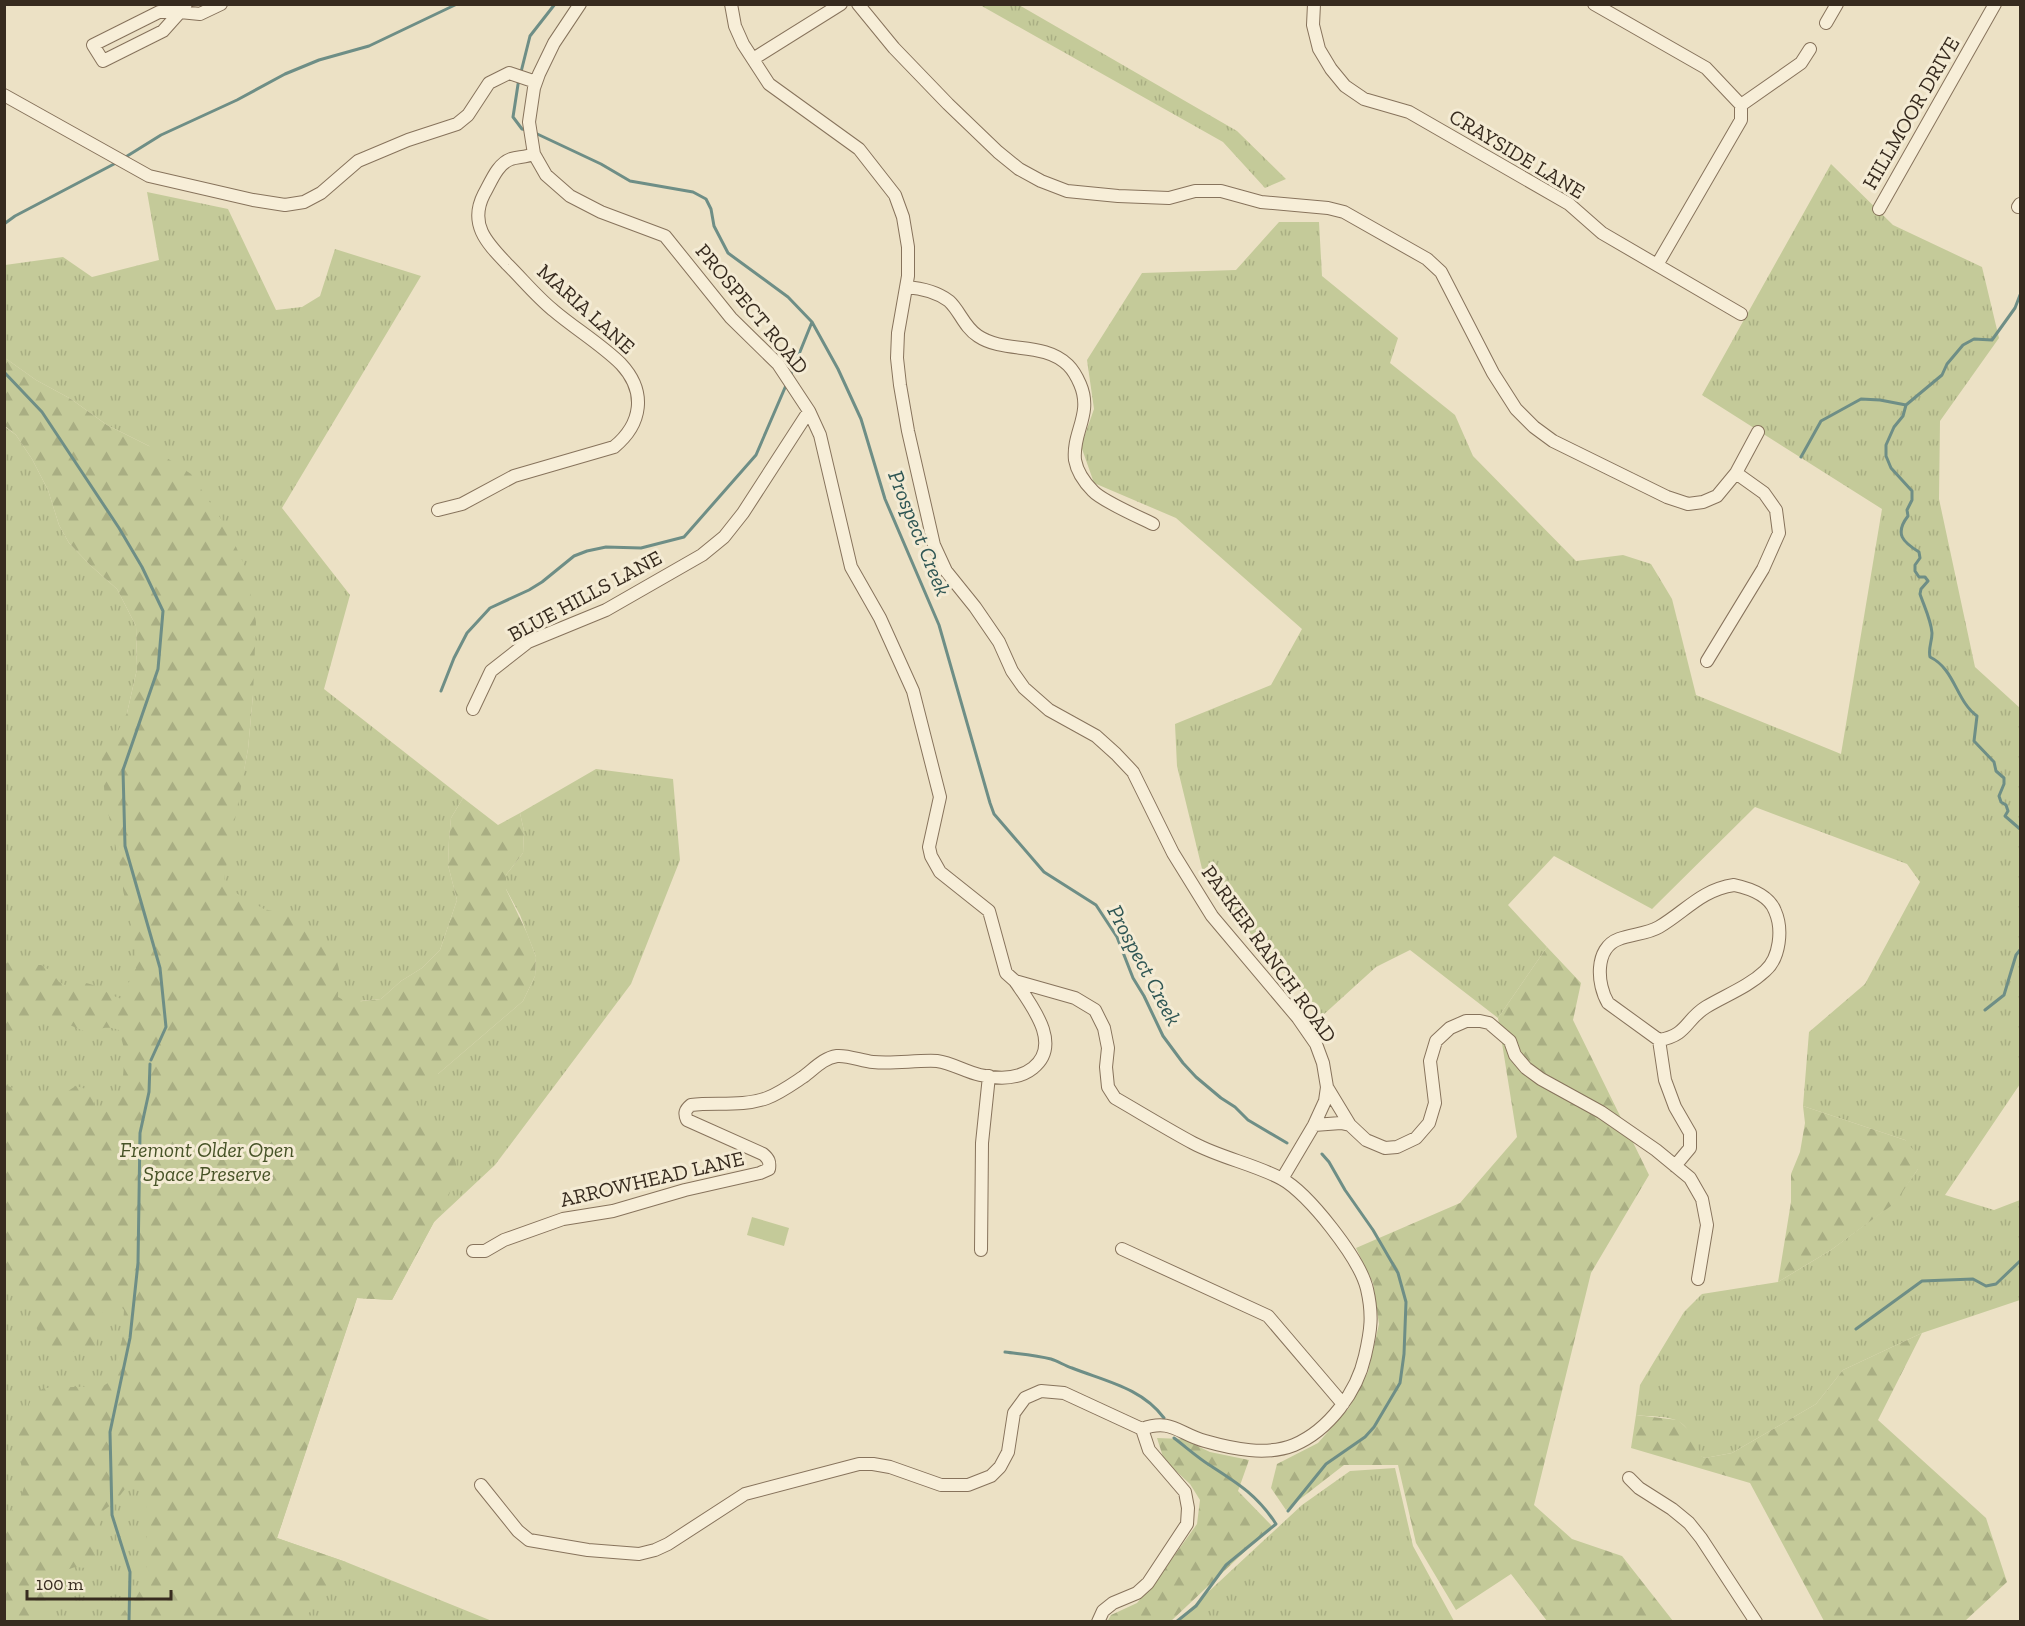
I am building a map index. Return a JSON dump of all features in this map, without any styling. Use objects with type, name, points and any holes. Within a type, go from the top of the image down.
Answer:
[{"type":"street","points":[[181,7],[163,31],[103,60],[93,45],[159,12],[181,7],[200,14],[221,4]]},
{"type":"street","name":"PROSPECT ROAD","points":[[580,4],[554,43],[526,78],[532,148],[546,175],[570,196],[601,212],[665,236],[730,318],[778,364],[809,411],[820,435],[851,567],[880,618],[913,691],[940,797],[929,847],[932,856],[940,872],[989,911],[1006,973],[1015,981]]},
{"type":"street","name":"PARKER RANCH ROAD","points":[[731,4],[739,35],[770,84],[859,149],[894,195],[903,217],[908,247],[906,287],[898,333],[897,358],[900,385],[934,545],[946,571],[999,642],[1012,671],[1024,688],[1049,710],[1096,736],[1133,772],[1173,853],[1212,916],[1298,1018],[1316,1044],[1323,1063],[1327,1087],[1325,1101],[1314,1125],[1282,1179]]},
{"type":"street","points":[[753,59],[842,4]]},
{"type":"street","points":[[858,4],[894,48],[948,104],[998,152],[1019,169],[1041,182],[1067,191],[1118,196],[1169,198],[1195,191],[1221,191],[1262,202],[1328,208],[1344,212],[1427,259],[1441,272],[1504,392],[1516,409],[1534,427],[1553,441],[1667,497],[1688,504],[1703,502],[1718,496],[1736,473],[1758,432]]},
{"type":"street","name":"CRAYSIDE LANE","points":[[1314,4],[1313,25],[1319,49],[1345,86],[1364,99],[1419,117],[1569,204],[1602,233],[1741,314]]},
{"type":"street","points":[[1594,4],[1706,68],[1742,105],[1741,120],[1658,265]]},
{"type":"street","points":[[1826,23],[1837,4]]},
{"type":"street","name":"HILLMOOR DRIVE","points":[[1879,209],[1995,4]]},
{"type":"street","points":[[1742,105],[1801,63],[1810,49]]},
{"type":"street","points":[[4,95],[149,176],[285,205],[304,202],[321,193],[358,161],[408,140],[457,124],[468,115],[489,83],[509,73],[526,78]]},
{"type":"street","name":"MARIA LANE","points":[[438,510],[462,504],[514,476],[614,447],[625,438],[637,417],[639,407],[634,383],[621,365],[551,309],[488,244],[479,226],[477,211],[500,166],[532,148]]},
{"type":"street","points":[[906,287],[935,293],[950,302],[963,323],[978,336],[994,342],[1044,351],[1059,357],[1070,367],[1083,392],[1085,411],[1075,460],[1080,476],[1094,493],[1153,524]]},
{"type":"street","name":"BLUE HILLS LANE","points":[[473,709],[491,671],[528,642],[606,610],[702,555],[724,537],[743,513],[809,411]]},
{"type":"street","points":[[1707,661],[1763,569],[1779,533],[1776,510],[1764,493],[1736,473]]},
{"type":"street","points":[[1659,1040],[1669,1039],[1681,1033],[1704,1008],[1749,984],[1767,969],[1778,948],[1779,928],[1775,909],[1766,899],[1750,888],[1734,885],[1717,887],[1657,929],[1614,941],[1606,950],[1599,971],[1599,981],[1608,1003],[1659,1040],[1669,1094],[1690,1133],[1690,1148],[1675,1166]]},
{"type":"street","points":[[481,1485],[518,1532],[530,1540],[588,1550],[639,1554],[668,1544],[745,1494],[859,1464],[890,1467],[941,1485],[968,1485],[991,1476],[1000,1467],[1008,1452],[1014,1413],[1025,1398],[1041,1391],[1064,1393],[1142,1429],[1156,1424],[1170,1426],[1204,1441],[1246,1450],[1282,1449],[1311,1436],[1343,1404],[1362,1371],[1372,1326],[1367,1286],[1344,1244],[1304,1196],[1282,1179],[1195,1144],[1115,1098],[1108,1087],[1104,1028],[1095,1011],[1075,998],[1015,981]]},
{"type":"street","name":"ARROWHEAD LANE","points":[[472,1251],[485,1251],[504,1240],[563,1219],[613,1211],[769,1169],[770,1163],[764,1154],[687,1120],[684,1114],[691,1105],[747,1104],[766,1098],[783,1091],[824,1060],[838,1056],[873,1062],[939,1061],[979,1075],[1018,1077],[1030,1071],[1040,1062],[1046,1053],[1046,1043],[1037,1014],[1015,981]]},
{"type":"street","points":[[1314,1125],[1341,1123],[1350,1125],[1366,1140],[1385,1148],[1397,1147],[1416,1138],[1429,1123],[1435,1102],[1430,1061],[1436,1041],[1450,1028],[1466,1021],[1489,1023],[1510,1041],[1515,1054],[1533,1074],[1601,1112],[1690,1178],[1702,1200],[1707,1225],[1698,1279]]},
{"type":"street","points":[[981,1250],[982,1143],[988,1076]]},
{"type":"street","name":"PARKER RANCH ROAD","points":[[1327,1087],[1350,1125]]},
{"type":"street","points":[[1122,1249],[1268,1316],[1343,1404]]},
{"type":"street","points":[[1098,1622],[1103,1611],[1113,1603],[1137,1593],[1148,1583],[1187,1524],[1188,1509],[1185,1492],[1149,1450],[1142,1429]]},
{"type":"street","points":[[1629,1478],[1639,1488],[1689,1523],[1756,1622]]},
{"type":"green space","points":[[980,5],[1019,5],[1237,131],[1286,179],[1265,188],[1223,142]]},
{"type":"green space","points":[[1831,164],[1893,225],[1982,267],[1999,338],[1940,421],[1939,499],[1975,667],[2020,708],[2020,1084],[1945,1195],[1994,1210],[2020,1200],[2020,1300],[1922,1333],[1843,1370],[1816,1404],[1732,1453],[1705,1458],[1700,1456],[1689,1432],[1678,1421],[1670,1418],[1636,1415],[1640,1385],[1684,1312],[1702,1294],[1778,1282],[1831,1250],[1894,1203],[1918,1169],[1905,1140],[1803,1106],[1809,1032],[1865,984],[1920,882],[1907,864],[1755,807],[1652,909],[1554,856],[1508,905],[1547,947],[1498,1018],[1410,950],[1376,967],[1322,1016],[1205,881],[1177,766],[1175,724],[1271,685],[1302,629],[1176,518],[1094,483],[1081,446],[1094,409],[1087,360],[1142,273],[1236,270],[1279,222],[1319,222],[1322,276],[1398,338],[1390,363],[1455,415],[1473,456],[1576,561],[1623,555],[1651,564],[1672,599],[1696,695],[1841,754],[1882,509],[1702,395]]},
{"type":"green space","name":"Fremont Older Open Space Preserve","points":[[147,192],[228,209],[276,310],[302,307],[320,296],[335,249],[421,276],[282,508],[350,595],[324,689],[463,798],[451,818],[449,840],[448,865],[457,900],[440,950],[422,968],[401,981],[381,999],[360,1001],[438,1074],[523,1001],[535,976],[536,957],[520,915],[506,889],[506,875],[523,853],[524,831],[520,813],[596,769],[673,779],[680,860],[631,984],[495,1165],[434,1222],[392,1300],[357,1298],[277,1538],[346,1562],[492,1621],[5,1621],[4,426],[16,435],[32,459],[48,490],[59,525],[69,543],[117,589],[136,626],[137,669],[127,713],[244,770],[248,749],[253,695],[149,446],[107,425],[71,399],[36,380],[5,358],[5,265],[63,257],[92,277],[159,260]]},
{"type":"green space","name":"Fremont Older Open Space Preserve","points":[[5,358],[36,380],[71,399],[107,425],[149,446],[191,474],[229,531],[245,567],[256,622],[248,749],[224,879],[229,889],[264,909],[301,918],[311,927],[317,938],[335,954],[339,969],[338,997],[347,1002],[381,999],[401,981],[422,968],[440,950],[457,900],[448,865],[449,840],[451,818],[463,798],[498,825],[520,813],[524,831],[523,853],[506,875],[506,889],[536,957],[535,976],[523,1001],[438,1074],[406,1095],[405,1106],[442,1128],[452,1146],[457,1169],[445,1208],[434,1222],[392,1300],[357,1298],[277,1538],[346,1562],[325,1594],[302,1621],[117,1621],[137,1592],[146,1573],[145,1493],[140,1486],[128,1485],[115,1502],[104,1510],[100,1519],[92,1563],[87,1568],[75,1567],[58,1573],[54,1579],[54,1598],[49,1607],[32,1621],[5,1621],[5,1521],[24,1487],[25,1477],[16,1445],[25,1414],[33,1395],[44,1388],[103,1386],[111,1381],[122,1340],[124,1310],[119,1304],[112,1302],[104,1307],[97,1341],[92,1350],[58,1352],[50,1349],[41,1338],[35,1324],[29,1296],[18,1291],[5,1290],[5,1085],[42,1099],[58,1097],[76,1086],[89,1090],[94,1100],[94,1112],[100,1116],[113,1107],[122,1088],[125,1052],[119,1030],[106,1028],[86,1032],[49,1016],[38,1015],[16,1042],[5,1047],[5,963],[15,961],[28,965],[41,965],[51,971],[59,982],[71,988],[83,983],[89,984],[123,999],[128,992],[128,984],[136,968],[135,943],[105,799],[101,751],[115,737],[127,713],[137,669],[136,626],[117,589],[69,543],[59,525],[48,490],[32,459],[16,435],[5,426]]},
{"type":"green space","points":[[1547,947],[1581,983],[1573,1020],[1649,1175],[1591,1273],[1534,1505],[1572,1539],[1622,1556],[1673,1621],[1547,1621],[1511,1574],[1456,1610],[1416,1543],[1398,1465],[1344,1465],[1286,1510],[1271,1488],[1277,1464],[1318,1443],[1349,1408],[1368,1372],[1379,1324],[1373,1283],[1356,1248],[1460,1203],[1517,1137],[1498,1018]]},
{"type":"green space","points":[[1803,1106],[1905,1140],[1921,1159],[1918,1169],[1895,1203],[1831,1250],[1778,1282],[1791,1202],[1791,1174],[1800,1152],[1805,1123]]},
{"type":"green space","points":[[752,1217],[789,1228],[784,1246],[747,1235]]},
{"type":"green space","points":[[1922,1333],[1878,1420],[1986,1518],[2007,1582],[1965,1621],[1824,1621],[1750,1483],[1631,1448],[1636,1415],[1678,1420],[1693,1434],[1701,1456],[1705,1458],[1732,1453],[1816,1404],[1843,1370]]},
{"type":"green space","points":[[1157,1438],[1182,1439],[1210,1452],[1249,1460],[1238,1491],[1272,1526],[1171,1621],[1107,1622],[1111,1615],[1137,1603],[1197,1524],[1200,1500],[1190,1484],[1164,1460]]},
{"type":"green space","points":[[1395,1468],[1413,1546],[1454,1621],[1177,1621],[1302,1505],[1350,1471]]},
{"type":"waterway","points":[[124,158],[161,135],[237,100],[285,74],[319,60],[369,46],[457,4]]},
{"type":"waterway","name":"Prospect Creek","points":[[521,72],[530,36],[555,4]]},
{"type":"waterway","name":"Prospect Creek","points":[[519,78],[513,117],[522,129],[527,130]]},
{"type":"waterway","name":"Prospect Creek","points":[[533,132],[601,164],[630,181],[693,192],[706,199],[711,209],[714,226],[728,253],[788,297],[812,322],[838,369],[861,419],[885,499],[939,625],[994,814],[1044,872],[1096,905],[1117,937],[1133,978],[1163,1036],[1183,1063],[1196,1077],[1248,1120],[1287,1143]]},
{"type":"waterway","points":[[4,224],[114,164]]},
{"type":"waterway","points":[[2020,295],[2015,308],[1992,340],[1974,339],[1963,345],[1947,364],[1942,375],[1906,405],[1903,416],[1894,427],[1886,445],[1886,456],[1891,468],[1912,491],[1912,500],[1907,510],[1908,516],[1901,533],[1905,541],[1919,552],[1920,558],[1915,565],[1915,571],[1919,577],[1925,577],[1928,581],[1920,594],[1932,633],[1930,657],[1945,669],[1964,702],[1977,716],[1974,741],[1994,762],[1996,771],[2004,778],[1999,796],[2008,811],[2005,816],[2020,829]]},
{"type":"waterway","points":[[791,374],[812,322]]},
{"type":"waterway","points":[[4,372],[42,412],[119,528],[142,567],[163,611],[158,669],[123,770],[125,846],[160,968],[166,1027],[151,1060]]},
{"type":"waterway","points":[[441,691],[467,633],[490,608],[529,590],[574,556],[587,551],[606,547],[641,548],[684,537],[756,455],[787,383]]},
{"type":"waterway","points":[[1801,457],[1821,421],[1861,399],[1906,405]]},
{"type":"waterway","points":[[1985,1010],[2004,995],[2016,955],[2020,950]]},
{"type":"waterway","points":[[129,1622],[130,1572],[112,1515],[110,1432],[130,1338],[138,1263],[140,1133],[149,1092],[150,1064]]},
{"type":"waterway","name":"Prospect Creek","points":[[1288,1511],[1326,1464],[1365,1437],[1374,1427],[1400,1383],[1404,1354],[1406,1302],[1398,1273],[1373,1230],[1322,1154]]},
{"type":"waterway","points":[[1856,1329],[1922,1281],[1973,1279],[1986,1286],[1996,1284],[2020,1261]]},
{"type":"waterway","points":[[1005,1352],[1051,1359],[1122,1387],[1145,1399],[1164,1418]]},
{"type":"waterway","name":"Prospect Creek","points":[[1174,1438],[1201,1460],[1247,1491],[1276,1524],[1226,1565],[1196,1606],[1176,1622]]}]
